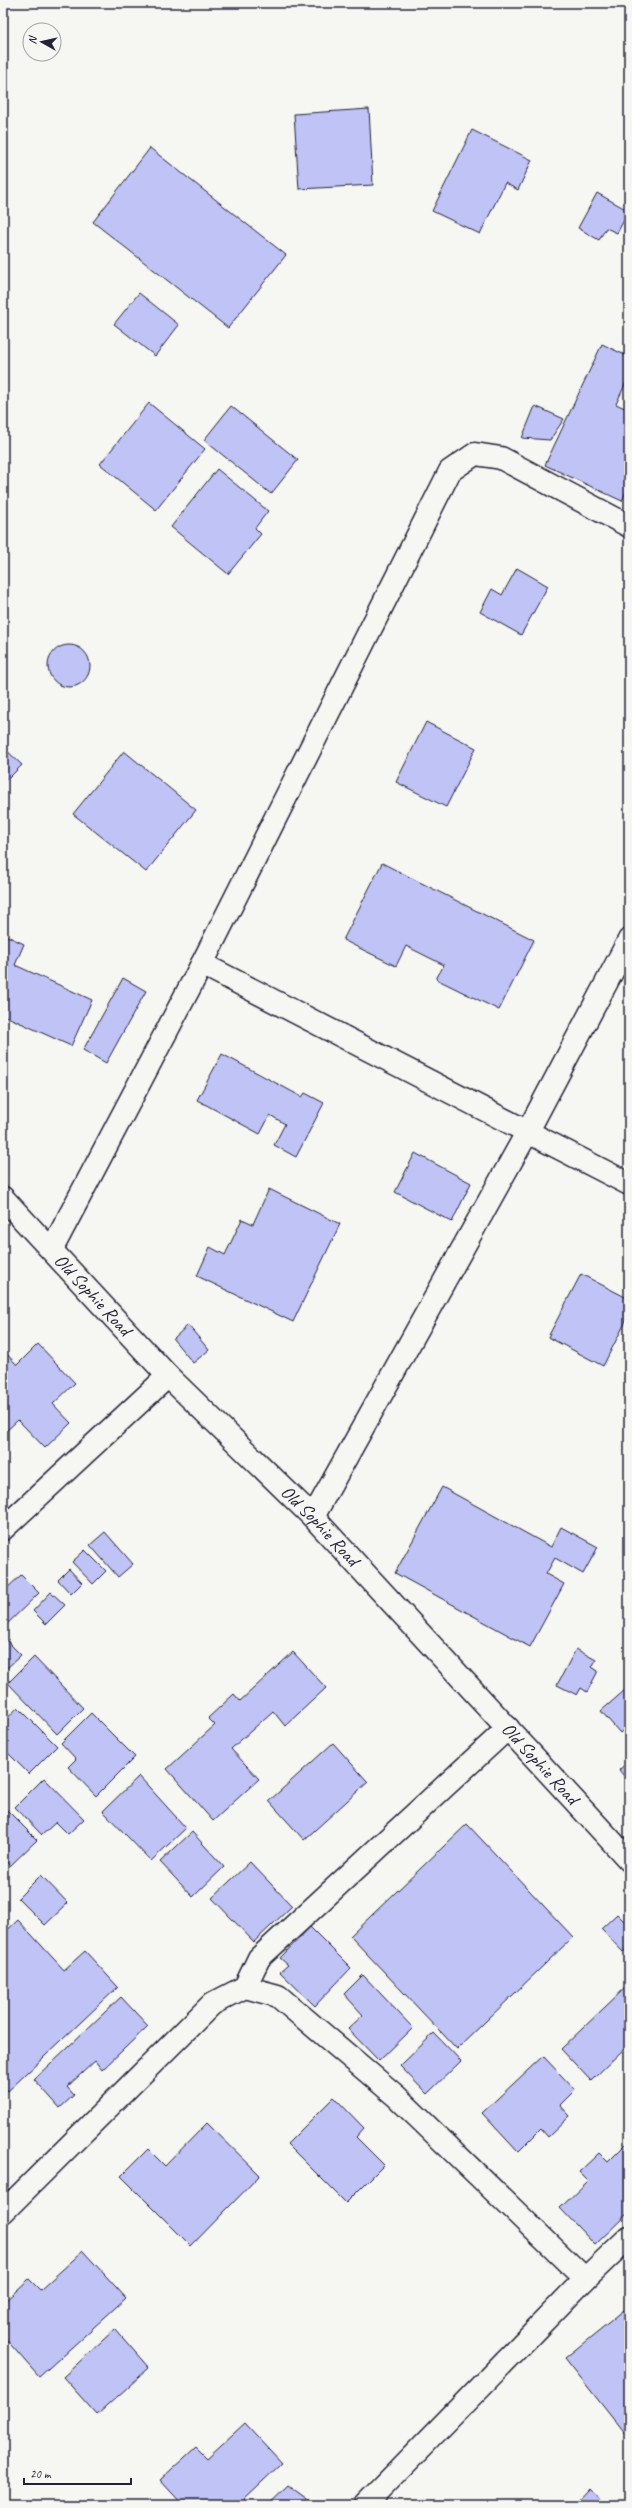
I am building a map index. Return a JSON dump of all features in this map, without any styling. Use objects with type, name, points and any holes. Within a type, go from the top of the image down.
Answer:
[{"type":"street","points":[[52,1249],[202,964],[450,470],[475,454],[501,458],[629,526]]},
{"type":"street","points":[[313,1517],[528,1131],[629,940]]},
{"type":"street","points":[[202,964],[629,1184]]},
{"type":"street","name":"Old Sophie Road","points":[[3,1198],[52,1249],[168,1376],[313,1517],[629,1860]]},
{"type":"street","points":[[3,1529],[168,1376]]},
{"type":"street","points":[[3,2212],[212,2004],[245,1987],[259,1958],[508,1728]]},
{"type":"street","points":[[245,1987],[278,1996],[396,2096],[585,2279]]},
{"type":"street","points":[[364,2505],[585,2279],[629,2237]]},
{"type":"building","points":[[369,109],[373,185],[299,189],[294,114]]},
{"type":"building","points":[[472,130],[532,160],[518,190],[505,183],[480,234],[432,211]]},
{"type":"building","points":[[150,148],[286,255],[228,328],[93,222]]},
{"type":"building","points":[[597,193],[629,211],[617,233],[606,228],[599,240],[578,228]]},
{"type":"building","points":[[139,293],[179,325],[155,356],[114,324]]},
{"type":"building","points":[[602,344],[629,357],[629,376],[616,404],[629,410],[629,485],[622,501],[545,465]]},
{"type":"building","points":[[149,403],[205,449],[156,510],[100,464]]},
{"type":"building","points":[[231,406],[298,460],[271,494],[204,440]]},
{"type":"building","points":[[535,406],[564,419],[550,440],[522,438]]},
{"type":"building","points":[[217,469],[268,511],[255,528],[261,534],[228,574],[171,527]]},
{"type":"building","points":[[517,568],[548,586],[521,635],[480,612],[492,589],[502,595]]},
{"type":"building","points":[[69,645],[84,651],[90,666],[84,681],[69,687],[54,681],[48,666],[54,651]]},
{"type":"building","points":[[426,722],[476,748],[446,807],[396,782]]},
{"type":"building","points":[[3,747],[22,765],[7,780],[3,776]]},
{"type":"building","points":[[124,751],[196,810],[146,872],[73,814]]},
{"type":"building","points":[[382,863],[534,940],[499,1010],[436,979],[444,965],[406,946],[396,966],[343,940]]},
{"type":"building","points":[[3,934],[24,944],[15,965],[92,1000],[71,1046],[3,1015]]},
{"type":"building","points":[[123,978],[146,991],[106,1063],[83,1050]]},
{"type":"building","points":[[222,1054],[302,1097],[305,1093],[324,1103],[296,1157],[274,1145],[285,1124],[270,1115],[260,1134],[197,1100]]},
{"type":"building","points":[[415,1153],[471,1183],[452,1222],[395,1192]]},
{"type":"building","points":[[269,1189],[340,1224],[293,1322],[197,1276],[210,1247],[225,1255],[242,1219],[253,1224]]},
{"type":"building","points":[[581,1274],[629,1299],[629,1315],[603,1366],[548,1337]]},
{"type":"building","points":[[188,1325],[209,1350],[193,1363],[173,1339]]},
{"type":"building","points":[[38,1344],[75,1383],[53,1404],[71,1423],[45,1448],[18,1420],[3,1434],[3,1350],[17,1365]]},
{"type":"building","points":[[442,1487],[551,1547],[561,1527],[598,1547],[583,1574],[555,1558],[546,1574],[564,1584],[530,1647],[395,1573]]},
{"type":"building","points":[[105,1532],[133,1564],[118,1577],[90,1545]]},
{"type":"building","points":[[85,1550],[106,1571],[93,1584],[72,1562]]},
{"type":"building","points":[[69,1569],[82,1583],[71,1594],[58,1580]]},
{"type":"building","points":[[21,1575],[39,1593],[3,1628],[3,1592]]},
{"type":"building","points":[[51,1592],[65,1605],[46,1624],[33,1611]]},
{"type":"building","points":[[3,1637],[21,1655],[6,1669],[3,1666]]},
{"type":"building","points":[[576,1649],[596,1660],[592,1667],[598,1671],[587,1692],[581,1688],[577,1695],[557,1685]]},
{"type":"building","points":[[293,1652],[326,1688],[285,1726],[273,1711],[231,1749],[259,1779],[213,1821],[167,1769],[215,1725],[208,1718],[234,1694],[240,1701]]},
{"type":"building","points":[[34,1657],[83,1708],[57,1734],[8,1683]]},
{"type":"building","points":[[625,1690],[629,1694],[629,1725],[620,1733],[601,1711]]},
{"type":"building","points":[[18,1707],[57,1746],[29,1774],[3,1748],[3,1723]]},
{"type":"building","points":[[91,1713],[135,1757],[96,1796],[68,1767],[76,1759],[61,1743]]},
{"type":"building","points":[[333,1743],[368,1782],[304,1840],[269,1801]]},
{"type":"building","points":[[629,1761],[629,1782],[619,1770]]},
{"type":"building","points":[[139,1776],[186,1828],[151,1861],[103,1811]]},
{"type":"building","points":[[44,1778],[84,1819],[68,1834],[56,1822],[42,1835],[15,1807]]},
{"type":"building","points":[[6,1809],[37,1840],[10,1866],[3,1858],[3,1812]]},
{"type":"building","points":[[467,1824],[573,1937],[457,2049],[350,1936]]},
{"type":"building","points":[[192,1832],[224,1867],[193,1897],[160,1862]]},
{"type":"building","points":[[250,1862],[292,1906],[254,1942],[212,1898]]},
{"type":"building","points":[[41,1875],[68,1903],[45,1925],[18,1898]]},
{"type":"building","points":[[617,1914],[629,1926],[629,1946],[623,1952],[601,1929]]},
{"type":"building","points":[[18,1920],[64,1970],[85,1951],[118,1987],[7,2092],[3,2088],[3,1934]]},
{"type":"building","points":[[310,1927],[351,1968],[315,2006],[280,1972],[288,1965],[280,1958]]},
{"type":"building","points":[[363,1975],[413,2028],[379,2061],[348,2029],[363,2015],[344,1994]]},
{"type":"building","points":[[626,1987],[629,1990],[629,2044],[591,2081],[561,2049]]},
{"type":"building","points":[[121,1997],[148,2026],[102,2070],[95,2061],[67,2087],[74,2095],[60,2108],[34,2079]]},
{"type":"building","points":[[434,2033],[461,2061],[427,2094],[400,2066]]},
{"type":"building","points":[[543,2056],[575,2090],[560,2105],[570,2116],[548,2137],[541,2129],[518,2152],[482,2113]]},
{"type":"building","points":[[334,2097],[364,2128],[356,2137],[384,2165],[346,2203],[287,2144]]},
{"type":"building","points":[[207,2123],[260,2175],[191,2246],[121,2176],[148,2149],[165,2166]]},
{"type":"building","points":[[629,2141],[629,2212],[595,2245],[560,2208],[588,2181],[579,2172],[599,2153],[608,2162]]},
{"type":"building","points":[[83,2251],[126,2298],[39,2377],[3,2336],[3,2303],[29,2279],[40,2290]]},
{"type":"building","points":[[629,2306],[629,2439],[565,2358]]},
{"type":"building","points":[[115,2329],[149,2368],[97,2415],[63,2377]]},
{"type":"building","points":[[245,2423],[282,2463],[244,2499],[250,2505],[183,2505],[160,2480],[196,2447],[207,2458]]},
{"type":"building","points":[[288,2485],[314,2504],[267,2505]]},
{"type":"building","points":[[590,2488],[606,2505],[574,2505]]}]
